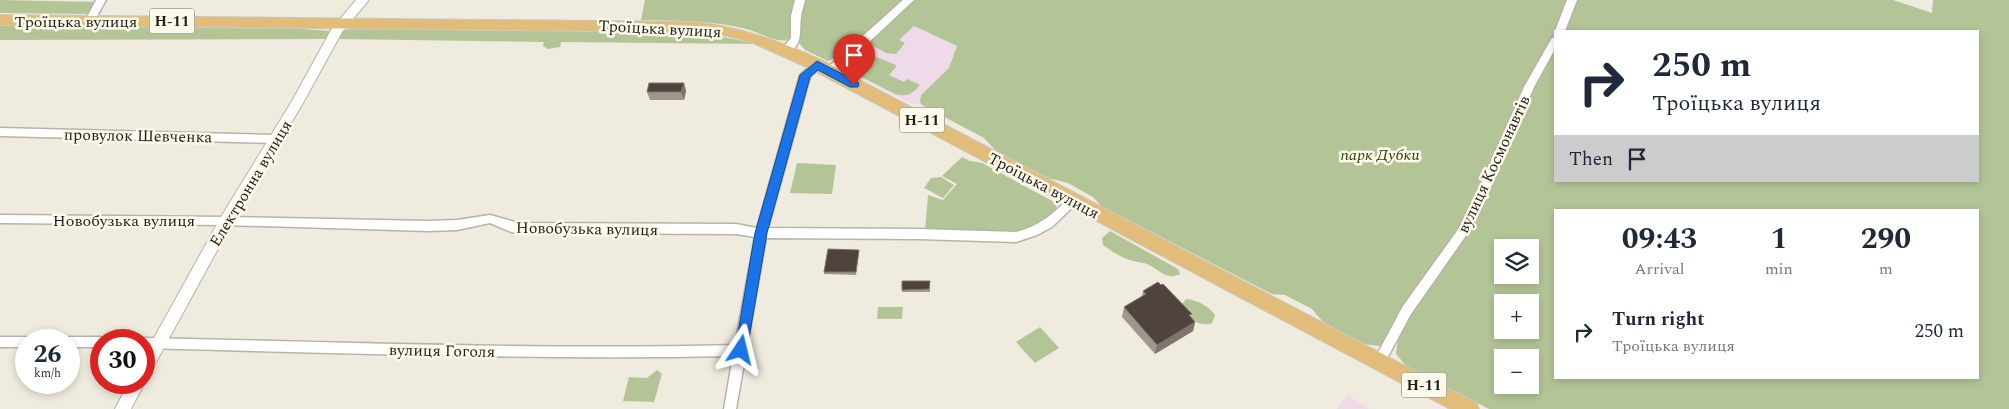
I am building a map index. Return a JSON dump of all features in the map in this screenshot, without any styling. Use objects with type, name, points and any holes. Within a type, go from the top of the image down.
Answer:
[{"type":"main road","name":"Троїцька вулиця","points":[[0,20],[696,27],[742,34],[786,50],[824,68],[1469,409]]},
{"type":"street","points":[[90,21],[101,0]]},
{"type":"street","name":"Електронна вулиця","points":[[155,336],[275,139],[337,30],[363,0]]},
{"type":"street","points":[[786,50],[793,44],[796,38],[796,16],[800,0]]},
{"type":"street","points":[[730,409],[761,233],[805,75],[824,68],[909,0]]},
{"type":"street","points":[[1560,30],[1572,0]]},
{"type":"street","name":"вулиця Космонавтів","points":[[1379,362],[1408,310],[1461,234],[1478,203],[1529,87],[1554,42]]},
{"type":"street","name":"провулок Шевченка","points":[[0,132],[275,139]]},
{"type":"street","name":"Новобузька вулиця","points":[[0,219],[226,221],[428,226],[457,225],[490,219],[519,228],[736,229],[761,233],[1016,237],[1031,234],[1049,225],[1073,201]]},
{"type":"street","points":[[0,342],[15,342]]},
{"type":"street","name":"вулиця Гоголя","points":[[155,343],[473,351],[661,352],[741,350]]},
{"type":"street","points":[[123,409],[131,394]]},
{"type":"shaded area","points":[[894,17],[957,46],[949,68],[921,95],[920,102],[922,105],[908,102],[851,73],[847,66],[855,54]]},
{"type":"shaded area","points":[[1348,395],[1369,409],[1337,409]]},
{"type":"green space","points":[[0,0],[98,2],[87,14],[0,13]]},
{"type":"green space","points":[[645,0],[797,0],[791,39],[781,40],[746,29],[720,24],[641,20]]},
{"type":"green space","points":[[803,0],[905,0],[840,56],[828,61],[805,50],[799,43],[799,22]]},
{"type":"green space","name":"парк Дубки","points":[[913,0],[1893,0],[1932,13],[1933,0],[2009,0],[2009,409],[1489,409],[1408,368],[1396,354],[1398,338],[1391,334],[1384,344],[1379,346],[1364,344],[1323,322],[1312,309],[1285,295],[1272,294],[1101,206],[1093,197],[1068,183],[1048,178],[997,152],[984,138],[922,105],[920,102],[921,95],[949,68],[957,46],[914,26],[899,40],[905,43],[896,54],[886,53],[870,44],[872,39]]},
{"type":"green space","points":[[0,26],[289,28],[330,31],[329,39],[0,40]]},
{"type":"green space","points":[[350,29],[656,32],[713,35],[757,44],[561,42],[560,47],[548,49],[543,46],[544,42],[337,39],[342,31]]},
{"type":"green space","points":[[864,52],[896,65],[889,75],[904,82],[907,79],[920,85],[909,94],[895,94],[852,72],[848,66],[850,61],[854,56]]},
{"type":"green space","points":[[962,157],[970,161],[982,163],[1054,202],[1057,207],[1044,223],[1021,233],[925,231],[928,195],[943,200],[957,184],[942,176]]},
{"type":"green space","points":[[797,163],[836,165],[832,194],[790,193]]},
{"type":"green space","points":[[941,177],[954,185],[943,198],[924,188],[931,178]]},
{"type":"green space","points":[[1110,231],[1178,269],[1180,274],[1170,276],[1162,274],[1147,264],[1130,260],[1115,253],[1103,245],[1102,238]]},
{"type":"green space","points":[[1186,299],[1199,302],[1209,309],[1215,315],[1212,323],[1197,323],[1189,317],[1182,304]]},
{"type":"green space","points":[[878,307],[903,307],[902,319],[877,319]]},
{"type":"green space","points":[[1040,327],[1059,348],[1035,363],[1016,342]]},
{"type":"green space","points":[[657,370],[662,374],[654,402],[623,401],[629,377],[647,378]]},
{"type":"building","points":[[649,83],[684,83],[681,92],[647,92]]},
{"type":"building","points":[[828,249],[859,250],[856,272],[824,272]]},
{"type":"building","points":[[902,281],[930,281],[929,289],[902,290]]},
{"type":"building","points":[[1158,282],[1161,285],[1163,284],[1192,314],[1189,315],[1195,322],[1157,345],[1124,307],[1146,294],[1143,291]]},
{"type":"route","points":[[741,350],[761,233],[787,134],[805,75],[817,65],[854,85]]}]
